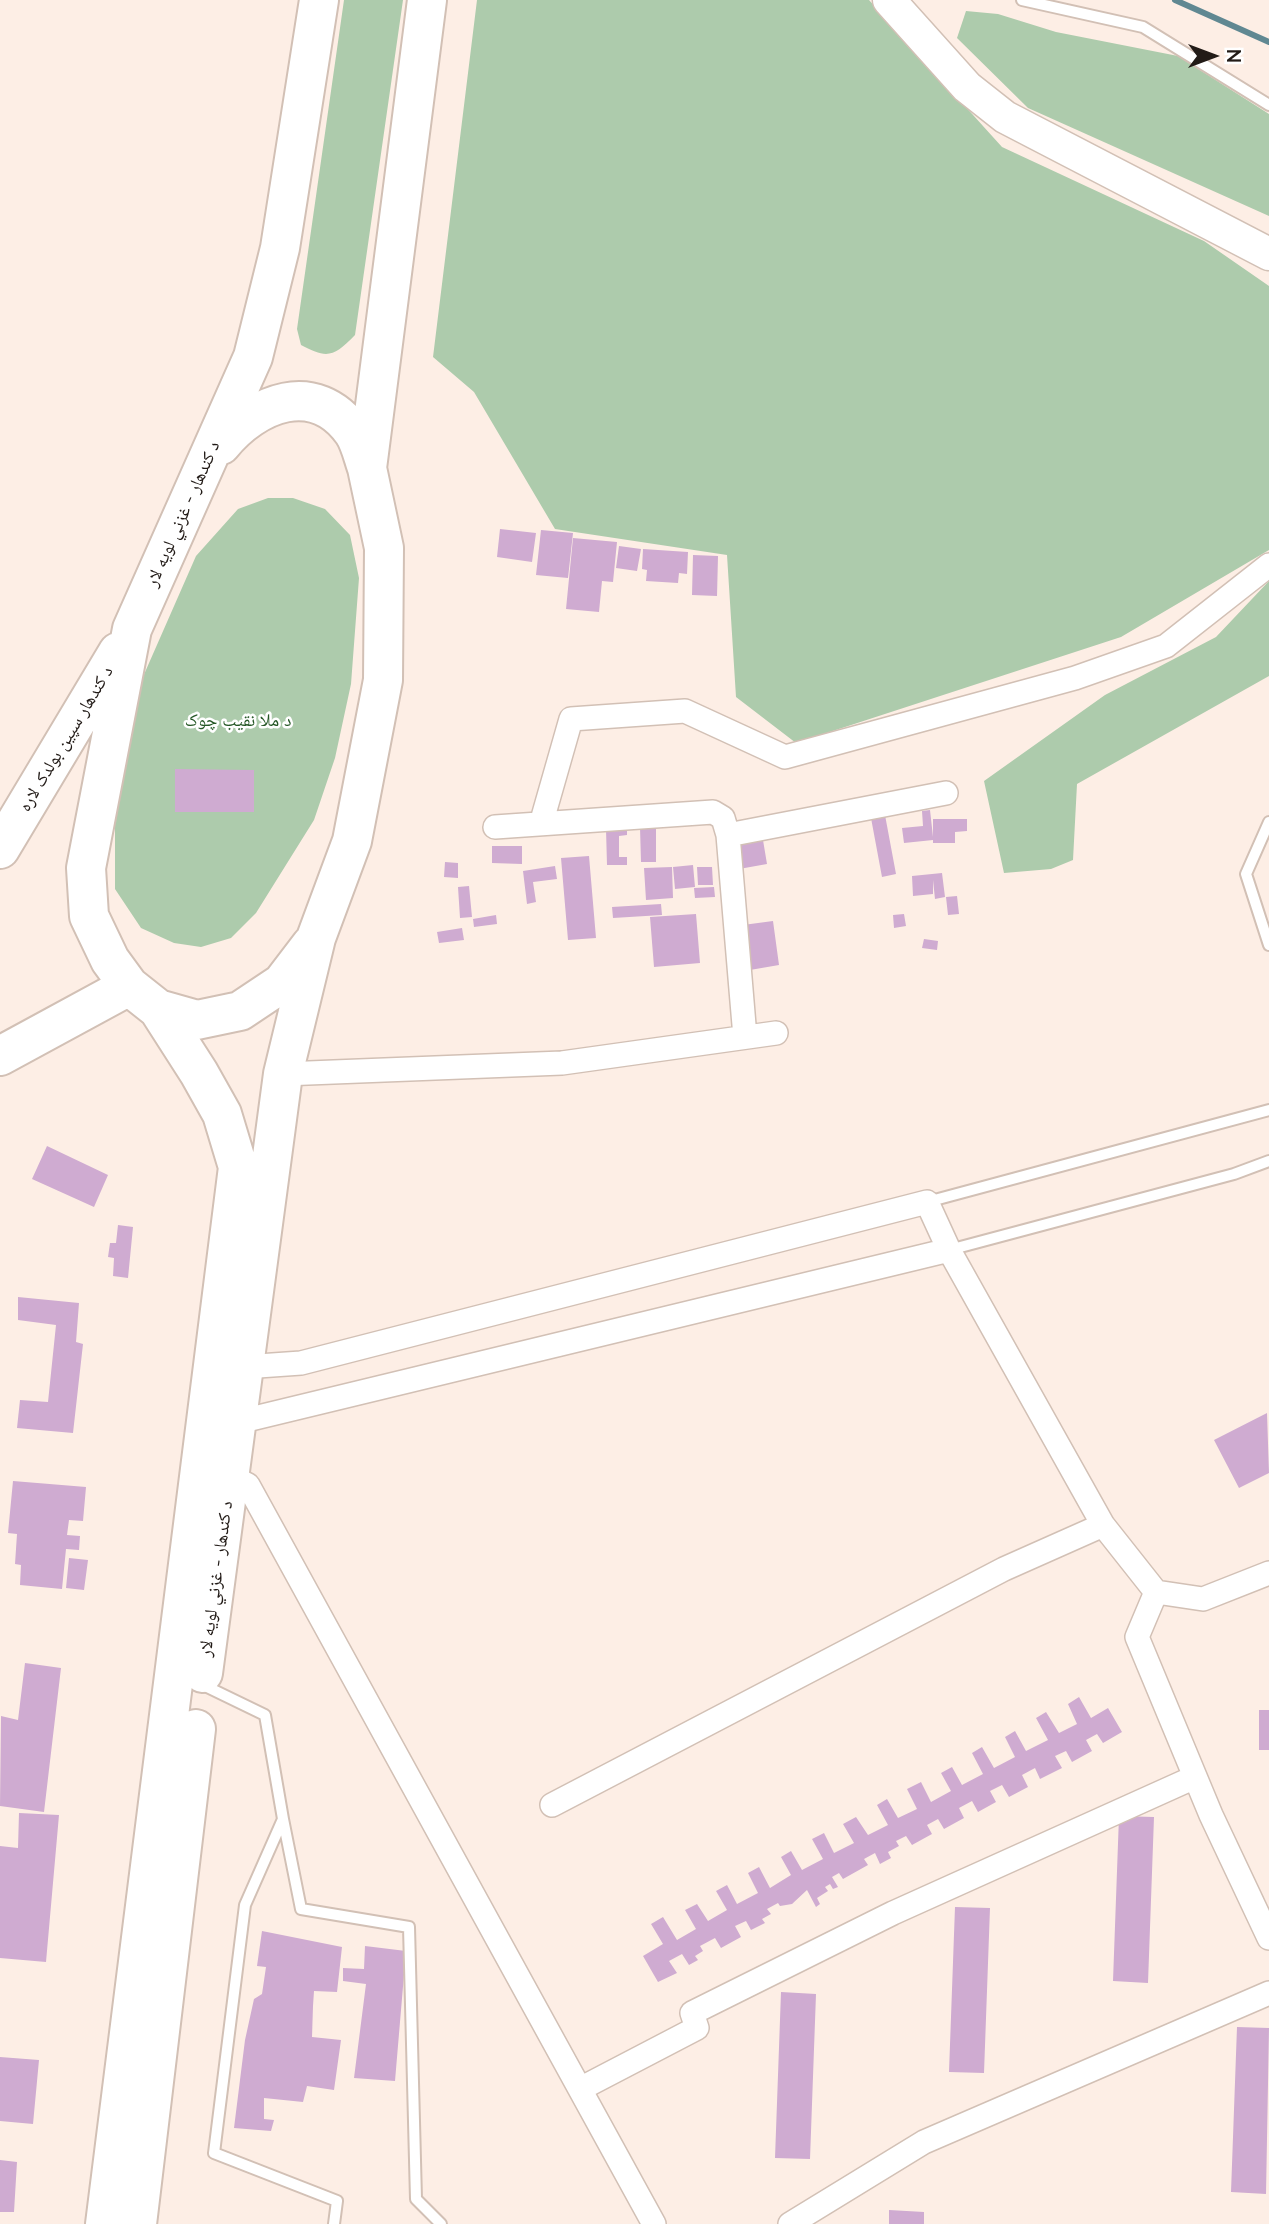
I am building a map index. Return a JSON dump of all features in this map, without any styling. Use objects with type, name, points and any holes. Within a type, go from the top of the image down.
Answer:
[{"type":"highway","name":"د کندهار - غزني لويه لار","points":[[105,2224],[183,1624],[221,1421],[238,1167],[222,1114],[144,998],[110,960],[89,916],[86,868],[132,629],[253,357],[280,248],[319,0]]},
{"type":"highway","name":"د کندهار - غزني لويه لار","points":[[137,2224],[201,1684],[230,1476],[221,1421],[244,1367],[283,1074],[316,938],[352,841],[383,680],[384,548],[367,468],[428,0]]},
{"type":"highway","points":[[207,462],[235,427],[267,406],[296,400],[326,407],[353,433],[367,468]]},
{"type":"highway","name":"د کندهار سپین بولدک لاره","points":[[0,849],[132,629]]},
{"type":"highway","name":"د کندهار - غزني لويه لار","points":[[144,998],[197,1020],[240,1011],[282,983],[316,938]]},
{"type":"highway","points":[[10,1051],[144,998]]},
{"type":"street","points":[[889,0],[967,86],[1005,117],[1269,254]]},
{"type":"street","points":[[541,824],[571,719],[685,710],[785,757],[1076,678],[1166,646],[1269,565]]},
{"type":"street","points":[[728,835],[946,793]]},
{"type":"street","points":[[495,827],[713,812],[723,818],[728,835],[745,1037]]},
{"type":"street","points":[[283,1074],[562,1063],[776,1033]]},
{"type":"street","points":[[0,1077],[10,1051]]},
{"type":"street","points":[[244,1367],[301,1363],[927,1202],[949,1250],[1103,1525],[1156,1592],[1203,1599],[1269,1573]]},
{"type":"street","points":[[221,1421],[949,1250]]},
{"type":"street","points":[[230,1476],[248,1485],[654,2224]]},
{"type":"street","points":[[552,1805],[1004,1569],[1103,1525]]},
{"type":"street","points":[[1156,1592],[1137,1637],[1195,1777],[1269,1938]]},
{"type":"street","points":[[580,2088],[697,2028],[692,2014],[893,1913],[1195,1777]]},
{"type":"street","points":[[790,2224],[924,2142],[1269,1993]]},
{"type":"lane","points":[[1022,0],[1143,27],[1269,105]]},
{"type":"lane","points":[[1269,822],[1246,874],[1269,945]]},
{"type":"lane","points":[[927,1202],[1269,1110]]},
{"type":"lane","points":[[949,1250],[1234,1174],[1269,1161]]},
{"type":"lane","points":[[201,1684],[265,1715],[301,1909],[409,1927],[416,2199],[441,2224]]},
{"type":"lane","points":[[284,1819],[245,1905],[214,2154],[337,2201],[334,2224]]},
{"type":"green space","points":[[344,0],[403,0],[355,335],[336,352],[324,354],[301,345],[297,329]]},
{"type":"green space","points":[[477,0],[869,0],[1002,147],[1204,241],[1269,286],[1269,550],[1121,637],[796,743],[736,697],[727,555],[555,529],[474,392],[433,357]]},
{"type":"green space","points":[[966,11],[998,14],[1056,32],[1178,56],[1269,114],[1269,216],[1028,108],[957,38]]},
{"type":"green space","name":"د ملا نقيب چوک","points":[[268,498],[293,498],[325,509],[350,535],[359,578],[351,684],[335,758],[314,820],[256,913],[231,938],[201,947],[174,943],[141,928],[115,889],[115,801],[142,679],[196,556],[238,509]]},
{"type":"green space","points":[[1269,581],[1269,676],[1077,784],[1073,860],[1051,869],[1004,873],[984,781],[1105,695],[1216,637]]},
{"type":"building","points":[[500,529],[536,533],[532,562],[497,557]]},
{"type":"building","points":[[541,530],[573,533],[568,578],[536,575]]},
{"type":"building","points":[[573,538],[617,542],[613,582],[602,581],[599,612],[566,609]]},
{"type":"building","points":[[619,546],[641,549],[637,571],[616,568]]},
{"type":"building","points":[[643,549],[688,552],[687,574],[679,573],[678,583],[646,581],[647,570],[642,569]]},
{"type":"building","points":[[693,555],[718,556],[717,596],[692,595]]},
{"type":"building","points":[[175,769],[254,770],[254,812],[175,812]]},
{"type":"building","points":[[930,810],[933,837],[933,819],[967,819],[967,831],[955,832],[955,843],[933,843],[933,840],[904,843],[902,828],[923,826],[922,811]]},
{"type":"building","points":[[885,815],[896,874],[882,877],[871,818]]},
{"type":"building","points":[[640,827],[656,827],[656,862],[641,862]]},
{"type":"building","points":[[627,828],[627,835],[619,836],[619,857],[627,857],[627,865],[607,865],[606,829]]},
{"type":"building","points":[[763,840],[767,864],[739,869],[734,846]]},
{"type":"building","points":[[492,846],[522,846],[522,864],[492,863]]},
{"type":"building","points":[[589,856],[596,938],[568,940],[561,858]]},
{"type":"building","points":[[445,862],[458,863],[458,878],[444,877]]},
{"type":"building","points":[[693,865],[695,887],[675,889],[673,867]]},
{"type":"building","points":[[555,866],[557,879],[533,882],[536,902],[527,904],[523,871]]},
{"type":"building","points":[[672,867],[673,898],[646,900],[644,868]]},
{"type":"building","points":[[697,867],[712,867],[713,885],[698,885]]},
{"type":"building","points":[[942,873],[945,897],[935,899],[933,880],[933,894],[913,896],[912,876]]},
{"type":"building","points":[[469,886],[472,917],[460,918],[458,887]]},
{"type":"building","points":[[714,887],[715,897],[695,898],[694,888]]},
{"type":"building","points":[[957,896],[959,914],[948,915],[946,897]]},
{"type":"building","points":[[661,904],[662,915],[613,918],[612,907]]},
{"type":"building","points":[[696,914],[700,963],[654,967],[650,917]]},
{"type":"building","points":[[904,914],[906,926],[894,928],[893,915]]},
{"type":"building","points":[[496,915],[497,924],[474,927],[473,919]]},
{"type":"building","points":[[773,921],[779,965],[750,970],[743,925]]},
{"type":"building","points":[[462,928],[464,940],[439,943],[437,932]]},
{"type":"building","points":[[924,939],[938,941],[937,950],[922,948]]},
{"type":"building","points":[[47,1146],[108,1175],[94,1207],[32,1179]]},
{"type":"building","points":[[118,1225],[133,1227],[128,1278],[113,1276],[114,1258],[108,1257],[110,1243],[116,1243]]},
{"type":"building","points":[[18,1297],[79,1303],[76,1342],[83,1344],[73,1433],[17,1428],[20,1400],[48,1402],[56,1325],[18,1320]]},
{"type":"building","points":[[1267,1413],[1269,1473],[1239,1488],[1214,1440]]},
{"type":"building","points":[[13,1481],[86,1487],[83,1521],[69,1520],[67,1535],[80,1536],[79,1550],[66,1549],[62,1589],[20,1585],[21,1565],[15,1564],[17,1534],[8,1533]]},
{"type":"building","points":[[69,1558],[88,1560],[84,1590],[66,1588]]},
{"type":"building","points":[[25,1663],[61,1668],[44,1812],[0,1806],[1,1716],[18,1720]]},
{"type":"building","points":[[1079,1697],[1091,1718],[1108,1708],[1122,1732],[1103,1743],[1097,1734],[1086,1740],[1092,1751],[1072,1762],[1066,1751],[1055,1756],[1062,1768],[1040,1779],[1035,1768],[1022,1775],[1028,1787],[1009,1797],[1002,1785],[990,1791],[996,1802],[978,1812],[972,1801],[959,1808],[964,1818],[944,1829],[938,1819],[927,1825],[932,1834],[912,1845],[906,1836],[896,1841],[899,1846],[888,1852],[891,1858],[880,1864],[875,1853],[864,1859],[868,1865],[843,1879],[839,1873],[832,1877],[838,1887],[833,1889],[830,1884],[825,1887],[828,1891],[817,1898],[820,1904],[816,1907],[807,1890],[792,1904],[780,1906],[778,1903],[767,1909],[771,1914],[762,1919],[765,1923],[751,1930],[746,1921],[735,1926],[741,1937],[721,1948],[715,1938],[700,1946],[703,1951],[695,1956],[698,1960],[689,1965],[682,1954],[669,1961],[677,1973],[658,1982],[643,1956],[663,1944],[651,1924],[663,1917],[677,1940],[696,1929],[685,1910],[697,1904],[708,1921],[727,1910],[716,1891],[727,1885],[737,1904],[758,1893],[748,1873],[759,1867],[770,1888],[791,1875],[781,1857],[791,1851],[802,1870],[823,1859],[812,1839],[824,1833],[834,1853],[854,1843],[843,1824],[856,1817],[868,1835],[888,1825],[877,1805],[887,1799],[898,1818],[917,1809],[907,1789],[921,1782],[931,1802],[951,1791],[941,1773],[952,1767],[962,1785],[983,1774],[972,1753],[982,1747],[994,1768],[1015,1757],[1005,1737],[1015,1731],[1026,1751],[1048,1740],[1036,1718],[1046,1712],[1059,1733],[1077,1724],[1068,1704]]},
{"type":"building","points":[[1259,1710],[1269,1710],[1269,1750],[1259,1750]]},
{"type":"building","points":[[19,1813],[59,1815],[46,1962],[0,1958],[0,1846],[18,1848]]},
{"type":"building","points":[[1119,1816],[1154,1817],[1148,1983],[1113,1981]]},
{"type":"building","points":[[955,1907],[990,1908],[984,2073],[949,2072]]},
{"type":"building","points":[[262,1931],[342,1947],[337,1992],[314,1991],[313,2006],[312,2037],[341,2040],[334,2090],[307,2086],[303,2102],[264,2098],[264,2119],[274,2120],[271,2131],[234,2128],[245,2040],[254,1999],[262,1994],[266,1967],[257,1966]]},
{"type":"building","points":[[365,1946],[406,1951],[395,2081],[354,2078],[366,1984],[343,1981],[343,1968],[364,1969]]},
{"type":"building","points":[[781,1992],[816,1994],[810,2159],[775,2158]]},
{"type":"building","points":[[1237,2027],[1269,2028],[1266,2194],[1231,2192]]},
{"type":"building","points":[[0,2057],[39,2060],[33,2124],[0,2121]]},
{"type":"building","points":[[0,2160],[17,2162],[14,2212],[0,2212]]},
{"type":"building","points":[[889,2210],[924,2212],[924,2224],[889,2224]]},
{"type":"waterway","points":[[1175,0],[1269,42]]}]
